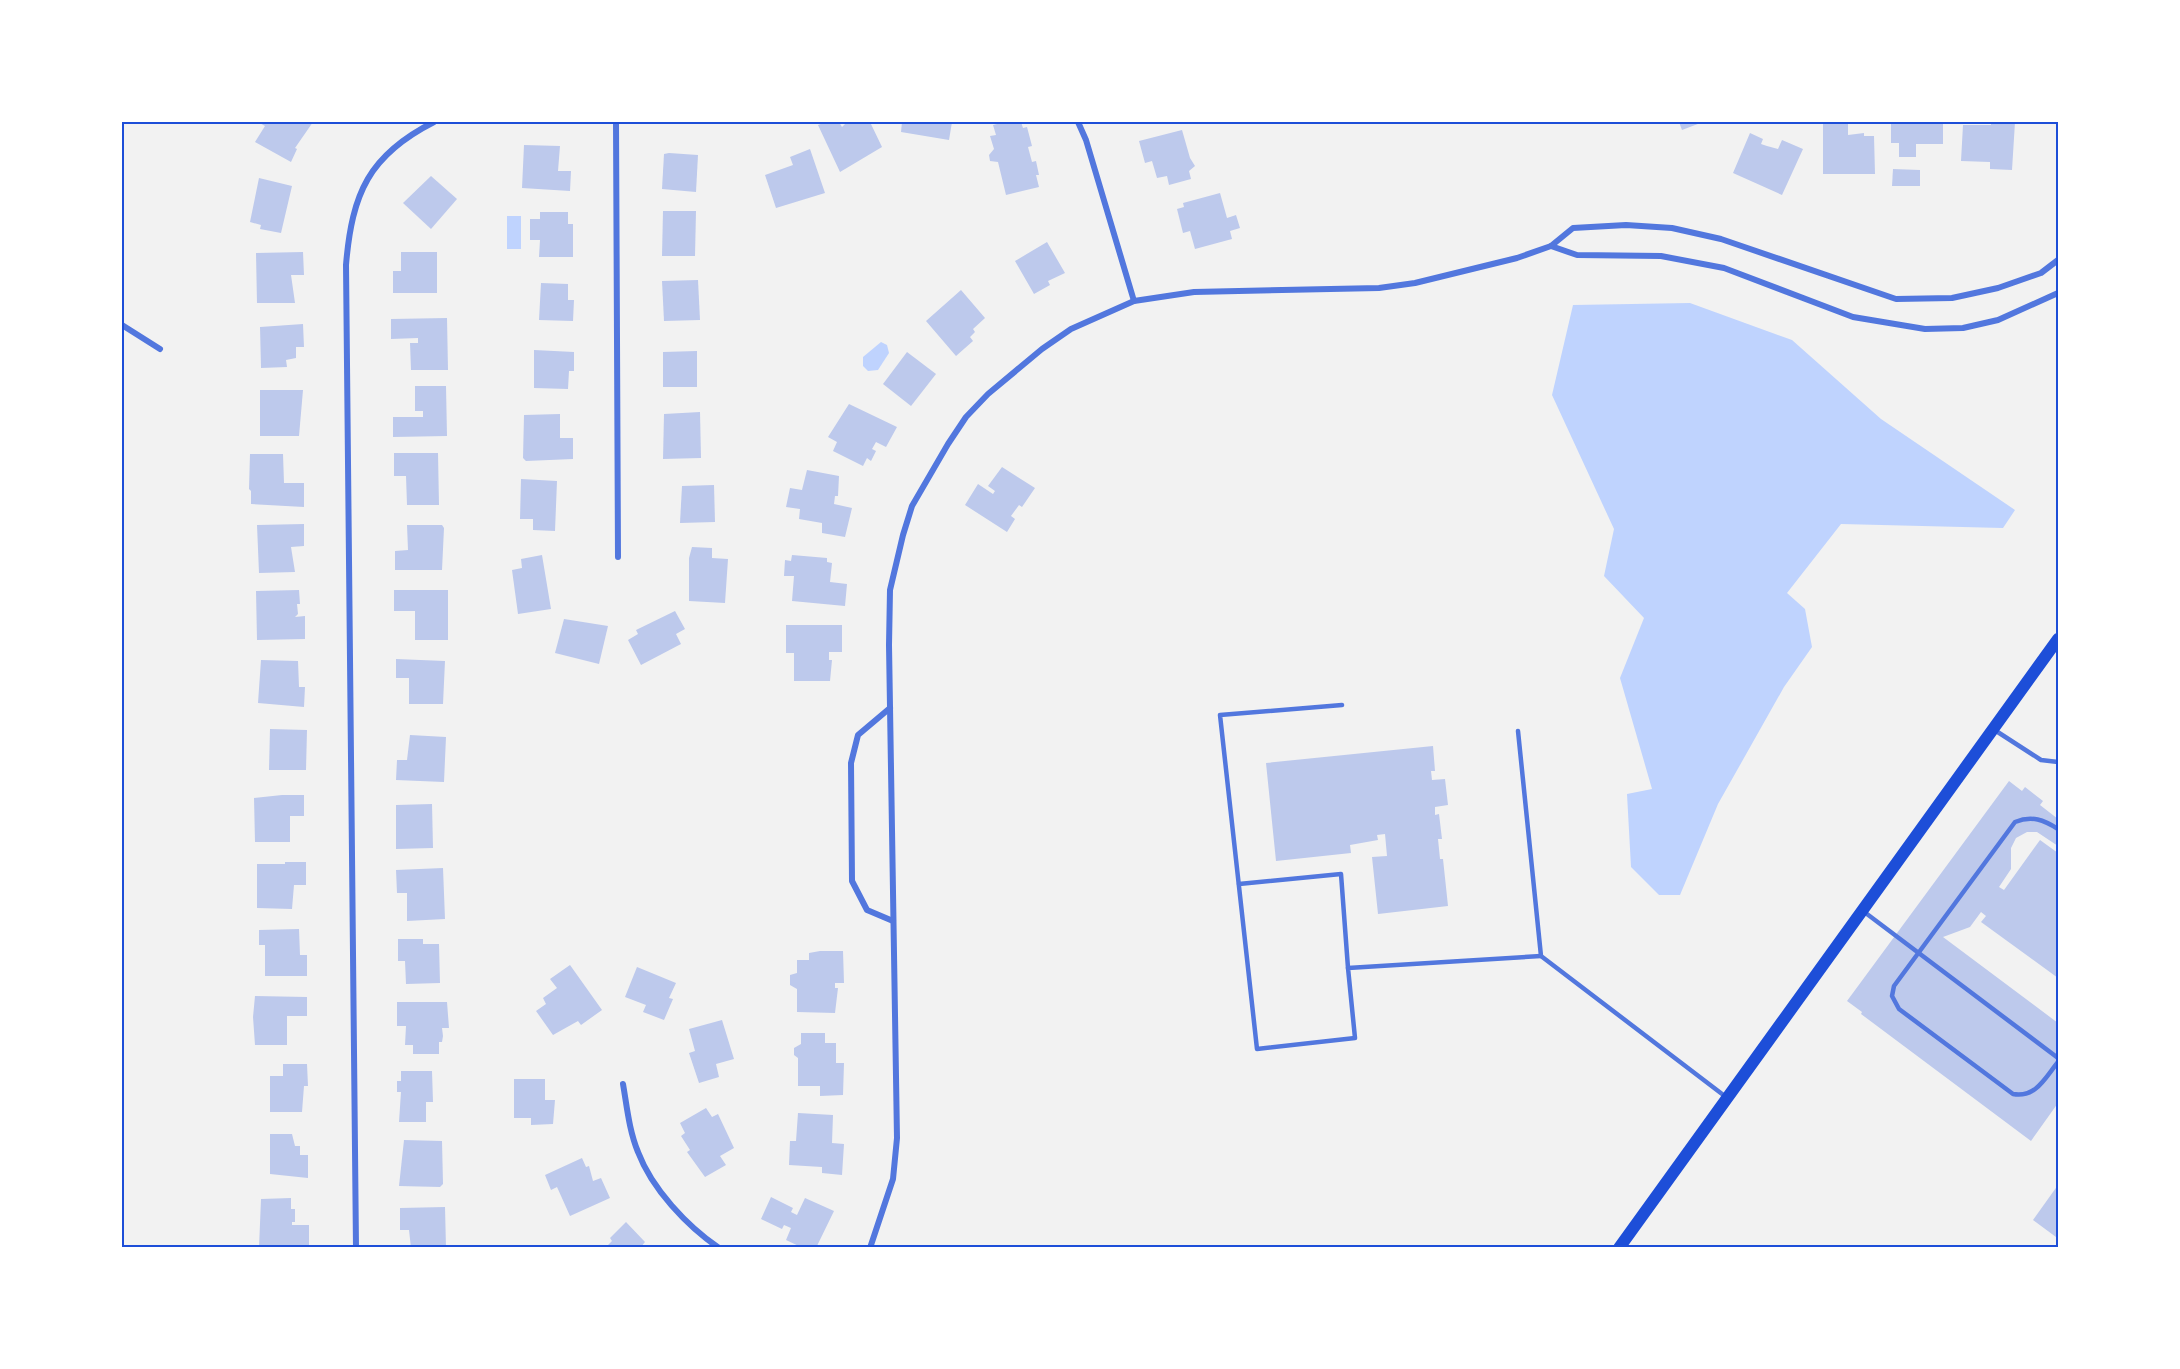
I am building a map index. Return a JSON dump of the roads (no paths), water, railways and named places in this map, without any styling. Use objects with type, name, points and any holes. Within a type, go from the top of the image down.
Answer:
[{"type":"main road","points":[[1619,1248],[2058,639]]},
{"type":"street","points":[[356,1248],[346,265],[351,220],[367,179],[379,160],[416,131],[435,122]]},
{"type":"street","points":[[616,122],[618,557]]},
{"type":"street","points":[[1078,122],[1086,140],[1134,301]]},
{"type":"street","points":[[870,1248],[893,1179],[897,1138],[889,640],[893,571],[912,506],[928,475],[966,417],[1016,370],[1071,329],[1134,301],[1194,292],[1379,288],[1484,268],[1551,246],[1573,228],[1626,225],[1672,228],[1750,248],[1842,283],[1896,299],[1952,298],[1998,288],[2041,273],[2058,260]]},
{"type":"street","points":[[1551,246],[1577,255],[1661,256],[1724,268],[1853,317],[1925,329],[1963,328],[1998,320],[2058,293]]},
{"type":"street","points":[[122,326],[160,349]]},
{"type":"street","points":[[890,708],[858,735],[851,763],[852,881],[867,910],[893,921]]},
{"type":"street","points":[[623,1084],[630,1128],[648,1174],[696,1229],[719,1248]]},
{"type":"lane","points":[[1239,884],[1341,874],[1355,1038],[1257,1049],[1220,715],[1342,705]]},
{"type":"lane","points":[[1993,729],[2041,759],[2058,762]]},
{"type":"lane","points":[[1518,731],[1541,956]]},
{"type":"lane","points":[[1863,911],[1920,952],[2058,1060],[2034,1092],[2025,1096],[2013,1094],[1899,1010],[1892,996],[1894,986],[1920,952],[2015,822],[2026,817],[2044,820],[2058,829]]},
{"type":"lane","points":[[1348,968],[1541,956],[1728,1098]]},
{"type":"water","points":[[507,216],[521,216],[521,249],[507,249]]},
{"type":"water","points":[[1690,303],[1792,340],[1881,419],[2015,510],[2003,528],[1841,524],[1787,593],[1805,609],[1812,647],[1784,687],[1718,804],[1680,895],[1659,895],[1631,867],[1627,794],[1652,789],[1620,678],[1644,618],[1604,576],[1614,529],[1552,395],[1573,305]]},
{"type":"water","points":[[881,342],[887,345],[889,353],[878,370],[868,371],[863,366],[863,357]]}]
